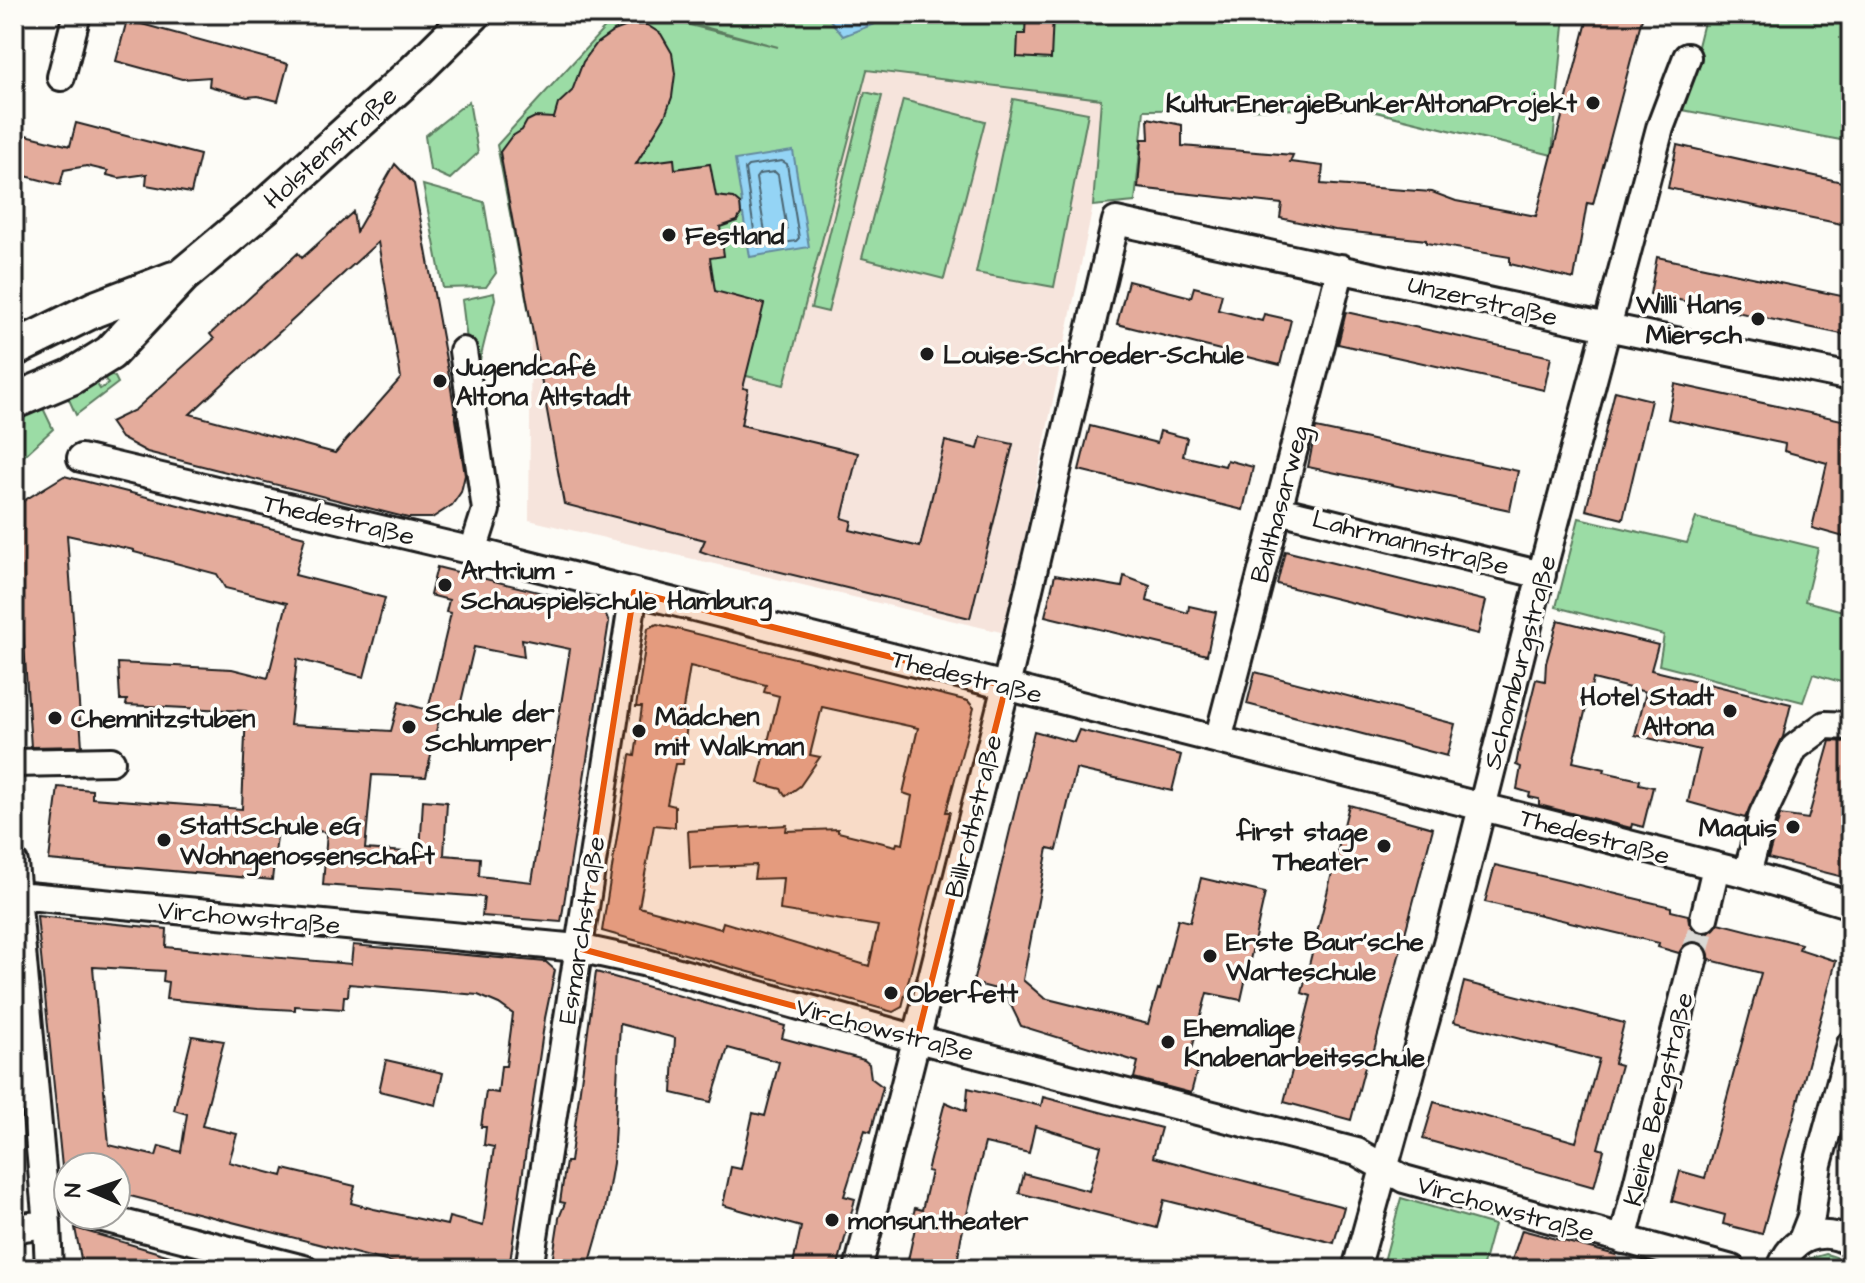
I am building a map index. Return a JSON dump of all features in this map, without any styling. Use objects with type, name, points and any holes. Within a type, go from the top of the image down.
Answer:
[{"type":"main road","name":"Holstenstraße","points":[[14,401],[71,377],[110,353],[182,276],[415,71],[469,15]]},
{"type":"main road","name":"Holstenstraße","points":[[14,349],[95,309],[182,276]]},
{"type":"street","points":[[61,77],[77,14]]},
{"type":"street","name":"Schomburgstraße","points":[[1356,1269],[1454,918],[1660,128],[1687,57]]},
{"type":"street","name":"Unzerstraße","points":[[1116,221],[1851,377]]},
{"type":"street","name":"Billrothstraße","points":[[858,1269],[1006,686],[1116,221]]},
{"type":"street","name":"Balthasarweg","points":[[1218,740],[1341,268]]},
{"type":"street","points":[[463,351],[486,510],[473,551]]},
{"type":"street","name":"Thedestraße","points":[[81,458],[473,551],[1747,874],[1851,905]]},
{"type":"street","name":"Lahrmannstraße","points":[[1279,510],[1542,575]]},
{"type":"street","name":"Esmarchstraße","points":[[529,1269],[634,592]]},
{"type":"street","points":[[1747,874],[1763,814],[1794,748],[1825,725],[1851,726]]},
{"type":"street","points":[[14,763],[111,761]]},
{"type":"street","points":[[14,863],[52,1197]]},
{"type":"street","points":[[1704,918],[1716,867]]},
{"type":"street","name":"Virchowstraße","points":[[17,895],[578,948],[643,962],[917,1039],[1357,1152],[1404,1179],[1630,1247],[1732,1269]]},
{"type":"street","name":"Kleine Bergstraße","points":[[1630,1247],[1694,957]]},
{"type":"street","points":[[1802,1240],[1811,1217],[1818,1164],[1851,1044]]},
{"type":"street","points":[[14,1232],[52,1215]]},
{"type":"street","points":[[132,1225],[304,1269]]},
{"type":"street","points":[[49,1269],[52,1231]]},
{"type":"street","points":[[1779,1268],[1789,1251],[1802,1240],[1825,1234],[1851,1243]]},
{"type":"highlighted area","points":[[634,592],[1006,686],[917,1039],[578,948]]},
{"type":"shaded area","name":"Louise-Schroeder-Schule","points":[[867,70],[1101,99],[1093,206],[1005,633],[529,520],[531,324],[784,384]]},
{"type":"green space","points":[[632,14],[645,14],[778,47],[656,14],[1565,14],[1552,155],[1363,109],[1144,110],[1135,202],[1093,206],[1101,99],[867,70],[784,385],[531,324],[497,145],[610,22]]},
{"type":"green space","points":[[1706,14],[1851,14],[1851,142],[1682,110]]},
{"type":"green space","points":[[865,92],[882,96],[828,312],[811,308]]},
{"type":"green space","points":[[1013,99],[1088,113],[1054,287],[976,273]]},
{"type":"green space","points":[[903,100],[985,121],[944,279],[862,258]]},
{"type":"green space","points":[[469,101],[478,153],[450,179],[430,170],[425,136]]},
{"type":"green space","points":[[423,185],[484,202],[496,273],[486,287],[443,288]]},
{"type":"green space","points":[[494,293],[478,368],[470,365],[462,300]]},
{"type":"green space","points":[[110,375],[118,383],[76,415],[66,393],[94,379],[100,389],[108,384],[104,377]]},
{"type":"green space","points":[[42,406],[53,429],[14,465],[14,418]]},
{"type":"green space","points":[[1579,518],[1687,543],[1696,518],[1818,548],[1805,601],[1851,613],[1851,685],[1813,674],[1803,702],[1659,665],[1664,635],[1556,607]]},
{"type":"green space","points":[[1401,1198],[1494,1225],[1482,1269],[1382,1269]]},
{"type":"green space","points":[[1826,1254],[1836,1257],[1846,1269],[1801,1269],[1808,1259]]},
{"type":"water","points":[[835,14],[900,14],[843,36],[830,20]]},
{"type":"water","points":[[793,151],[809,247],[750,257],[735,160]]},
{"type":"building","points":[[1026,14],[1053,14],[1051,59],[1017,57],[1018,34],[1025,34]]},
{"type":"building","points":[[1589,14],[1643,14],[1593,204],[1587,203],[1574,279],[1510,264],[1510,257],[1426,243],[1426,240],[1335,230],[1280,218],[1282,204],[1138,188],[1142,139],[1149,139],[1148,118],[1182,125],[1182,146],[1293,155],[1290,162],[1323,166],[1321,184],[1432,192],[1456,201],[1536,216]]},
{"type":"building","points":[[127,20],[288,64],[278,101],[247,97],[209,86],[210,77],[182,79],[116,61]]},
{"type":"building","points":[[630,25],[647,25],[661,34],[672,53],[675,74],[672,97],[665,116],[636,164],[674,159],[675,169],[710,164],[716,196],[733,198],[740,204],[741,214],[737,221],[720,227],[724,256],[710,258],[715,291],[764,304],[743,388],[748,389],[741,425],[858,453],[842,518],[852,521],[850,530],[920,547],[945,441],[978,449],[981,437],[1013,444],[970,618],[711,555],[700,551],[705,540],[564,504],[500,152],[527,121],[535,117],[554,118],[558,104],[572,91],[583,62],[597,43]]},
{"type":"building","points":[[76,123],[200,155],[191,193],[146,185],[147,174],[119,178],[107,175],[108,171],[87,166],[64,170],[60,185],[14,173],[14,132],[70,146]]},
{"type":"building","points":[[1677,145],[1851,184],[1851,226],[1668,188]]},
{"type":"building","points":[[395,164],[414,184],[449,376],[465,475],[461,492],[452,505],[432,518],[408,518],[147,452],[121,438],[110,422],[135,410],[214,339],[210,334],[298,253],[302,258],[353,212],[356,232]],"holes":[[[378,242],[401,378],[335,453],[190,414]]]},
{"type":"building","points":[[1657,257],[1851,298],[1851,336],[1650,294]]},
{"type":"building","points":[[1128,281],[1191,297],[1194,287],[1222,294],[1218,310],[1262,321],[1264,314],[1291,320],[1280,365],[1117,324]]},
{"type":"building","points":[[1346,312],[1551,357],[1544,390],[1338,344]]},
{"type":"building","points":[[1675,384],[1851,422],[1851,539],[1812,528],[1827,463],[1784,451],[1785,444],[1668,419]]},
{"type":"building","points":[[1615,391],[1651,400],[1623,519],[1586,510]]},
{"type":"building","points":[[1090,426],[1157,443],[1160,431],[1187,438],[1183,456],[1225,466],[1227,460],[1253,467],[1243,510],[1079,470]]},
{"type":"building","points":[[1316,428],[1518,471],[1510,510],[1308,467]]},
{"type":"building","points":[[64,476],[305,537],[295,575],[385,598],[364,677],[297,659],[290,725],[391,731],[399,702],[428,710],[451,613],[446,612],[449,600],[430,595],[437,567],[603,608],[609,622],[561,922],[482,916],[484,897],[323,885],[327,832],[278,828],[272,880],[49,860],[58,787],[92,790],[92,798],[242,809],[246,711],[126,705],[127,700],[120,700],[118,663],[232,669],[268,678],[287,603],[225,588],[217,574],[67,535],[82,746],[31,747],[17,505]],"holes":[[[522,639],[570,649],[532,882],[479,876],[480,858],[444,855],[447,802],[423,800],[420,853],[365,849],[372,775],[426,777],[440,714],[457,719],[474,647],[524,657]]]},
{"type":"building","points":[[1285,551],[1486,601],[1478,634],[1277,584]]},
{"type":"building","points":[[1055,575],[1122,587],[1124,576],[1150,586],[1147,601],[1188,613],[1189,606],[1216,612],[1207,655],[1045,616]]},
{"type":"building","points":[[1558,620],[1658,645],[1651,670],[1791,704],[1783,737],[1745,818],[1688,802],[1700,750],[1635,735],[1646,692],[1593,679],[1573,762],[1605,769],[1604,772],[1640,780],[1639,784],[1653,787],[1643,827],[1632,824],[1631,828],[1539,805],[1539,799],[1517,789],[1521,767],[1516,765],[1520,744],[1536,679],[1545,681],[1546,663]]},
{"type":"building","points":[[657,624],[968,701],[974,708],[946,812],[950,812],[902,1007],[893,1012],[602,931],[630,755],[635,756],[642,707],[636,707],[648,628]],"holes":[[[690,666],[766,685],[764,692],[779,696],[758,783],[781,789],[786,796],[800,786],[820,757],[810,755],[822,707],[918,728],[903,793],[912,796],[903,844],[897,843],[896,846],[838,832],[838,829],[786,831],[787,825],[688,831],[690,868],[756,865],[754,879],[783,878],[780,910],[878,926],[869,966],[723,922],[721,929],[639,907],[654,825],[675,827],[675,806],[667,804],[675,764],[683,764],[687,722],[681,721]]]},
{"type":"building","points":[[1255,672],[1455,724],[1447,756],[1247,704]]},
{"type":"building","points":[[1079,730],[1181,755],[1172,791],[1076,769],[1057,850],[1048,848],[1023,980],[1044,998],[1148,1024],[1178,919],[1190,922],[1201,878],[1265,893],[1241,1000],[1207,993],[1189,1060],[1199,1063],[1191,1093],[1134,1078],[1138,1062],[1021,1026],[1004,991],[973,983],[1034,731],[1074,742]]},
{"type":"building","points":[[1830,741],[1851,742],[1851,879],[1768,858],[1780,815],[1808,819]]},
{"type":"building","points":[[1349,805],[1433,828],[1371,1061],[1367,1059],[1351,1120],[1284,1102],[1311,996],[1302,993]]},
{"type":"building","points":[[1495,865],[1671,907],[1671,911],[1688,915],[1689,923],[1700,933],[1709,933],[1719,923],[1801,944],[1799,949],[1836,961],[1762,1234],[1723,1224],[1725,1215],[1672,1201],[1680,1171],[1705,1178],[1761,973],[1710,960],[1706,946],[1699,942],[1689,942],[1679,953],[1658,947],[1659,943],[1485,902]]},
{"type":"building","points":[[37,916],[167,929],[166,947],[351,964],[353,945],[546,962],[555,970],[545,1018],[509,1269],[417,1269],[132,1197],[132,1151],[60,1151]],"holes":[[[93,967],[164,971],[163,981],[168,982],[166,999],[258,1008],[295,1010],[295,1006],[343,1009],[349,984],[478,995],[513,1014],[506,1066],[501,1066],[498,1093],[486,1091],[481,1127],[486,1127],[484,1145],[494,1147],[483,1226],[449,1217],[447,1225],[374,1209],[351,1203],[355,1186],[284,1169],[282,1176],[229,1162],[237,1134],[202,1126],[224,1041],[192,1036],[174,1110],[187,1114],[181,1152],[159,1146],[156,1156],[109,1145]]]},
{"type":"building","points":[[596,972],[785,1026],[782,1038],[864,1060],[869,1064],[871,1078],[883,1087],[871,1132],[865,1130],[844,1196],[855,1199],[837,1269],[792,1269],[801,1227],[723,1205],[731,1167],[741,1169],[753,1113],[765,1116],[779,1062],[728,1048],[711,1102],[672,1093],[675,1038],[620,1024],[613,1163],[605,1210],[588,1269],[551,1269],[559,1218],[565,1203],[560,1202],[566,1162],[570,1162]]},
{"type":"building","points":[[1464,982],[1624,1023],[1614,1063],[1621,1065],[1598,1148],[1604,1150],[1594,1187],[1423,1139],[1434,1102],[1576,1142],[1599,1059],[1454,1022]]},
{"type":"building","points":[[386,1060],[443,1073],[436,1105],[379,1091]]},
{"type":"building","points":[[968,1088],[1041,1106],[1043,1097],[1161,1128],[1153,1157],[1344,1207],[1334,1243],[1164,1200],[1157,1228],[1019,1193],[1024,1174],[1089,1191],[1101,1146],[1035,1126],[1029,1153],[985,1143],[954,1269],[906,1269],[915,1228],[910,1227],[915,1208],[922,1210],[931,1172],[927,1171],[945,1102],[966,1111]]},
{"type":"building","points":[[1522,1230],[1646,1263],[1645,1269],[1509,1269]]},
{"type":"building","points":[[76,1231],[85,1231],[197,1264],[196,1269],[83,1269]]},
{"type":"tunnel","points":[[1694,957],[1704,918]]},
{"type":"tunnel","points":[[1627,1269],[1630,1258]]},
{"type":"place","name":"KulturEnergieBunkerAltonaProjekt","points":[[1593,103]]},
{"type":"place","name":"Festland","points":[[669,235]]},
{"type":"place","name":"Willi Hans Miersch","points":[[1758,319]]},
{"type":"place","name":"Louise-Schroeder-Schule","points":[[927,354]]},
{"type":"place","name":"Jugendcafé Altona Altstadt","points":[[440,381]]},
{"type":"place","name":"Artrium - Schauspielschule Hamburg","points":[[445,585]]},
{"type":"place","name":"Hotel Stadt Altona","points":[[1730,711]]},
{"type":"place","name":"Chemnitzstuben","points":[[55,718]]},
{"type":"place","name":"Schule der Schlumper","points":[[409,727]]},
{"type":"place","name":"Mädchen mit Walkman","points":[[639,731]]},
{"type":"place","name":"Maquis","points":[[1793,827]]},
{"type":"place","name":"StattSchule eG Wohngenossenschaft","points":[[164,840]]},
{"type":"place","name":"first stage Theater","points":[[1384,846]]},
{"type":"place","name":"Erste Baur'sche Warteschule","points":[[1210,956]]},
{"type":"place","name":"Oberfett","points":[[891,993]]},
{"type":"place","name":"Ehemalige Knabenarbeitsschule","points":[[1168,1042]]},
{"type":"place","name":"monsun.theater","points":[[832,1220]]}]
